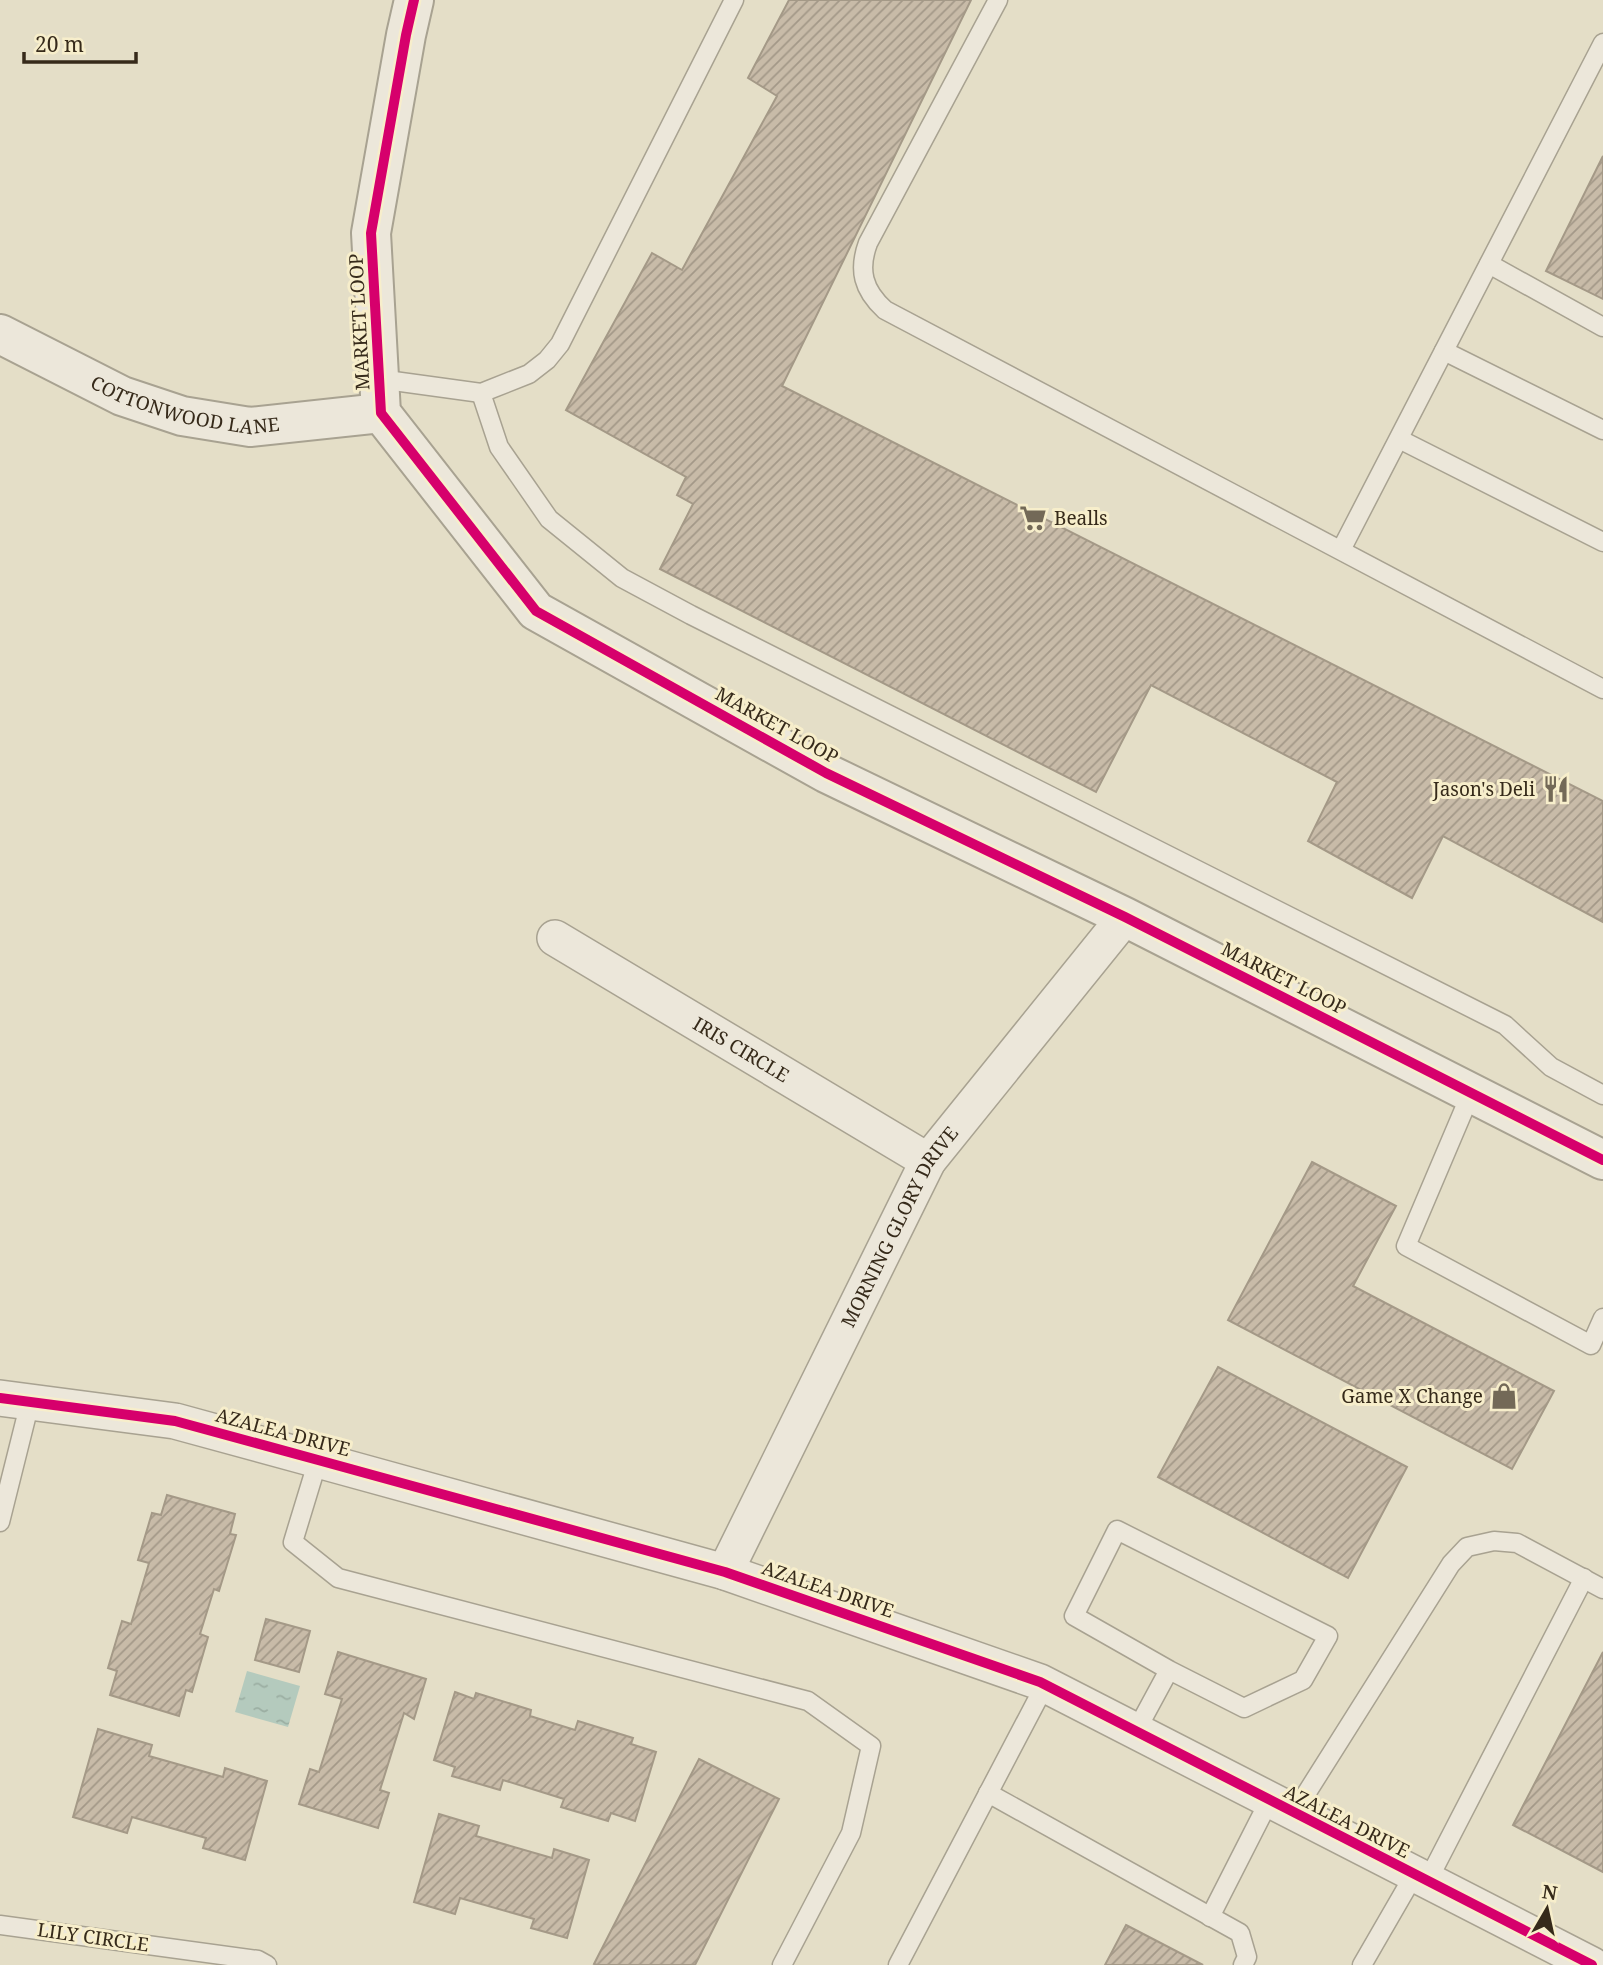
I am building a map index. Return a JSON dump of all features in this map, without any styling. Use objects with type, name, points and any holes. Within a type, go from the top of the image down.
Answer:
[{"type":"street","name":"MARKET LOOP","points":[[414,0],[371,233],[380,396],[536,611],[826,773],[1125,917],[1603,1160]]},
{"type":"street","name":"COTTONWOOD LANE","points":[[0,334],[122,396],[182,416],[250,427],[380,396]]},
{"type":"street","name":"MORNING GLORY DRIVE","points":[[725,1572],[928,1161],[1125,917]]},
{"type":"street","name":"IRIS CIRCLE","points":[[555,938],[928,1161]]},
{"type":"street","name":"AZALEA DRIVE","points":[[15,1400],[174,1421],[725,1572],[1045,1685],[1592,1965]]},
{"type":"lane","points":[[380,396],[481,393],[529,374],[547,360],[560,344],[734,0]]},
{"type":"lane","points":[[998,0],[868,243],[862,272],[873,299],[885,310],[1603,689]]},
{"type":"lane","points":[[1341,550],[1603,43]]},
{"type":"lane","points":[[1489,264],[1603,327]]},
{"type":"lane","points":[[1444,351],[1603,430]]},
{"type":"lane","points":[[481,393],[499,447],[549,519],[622,578],[1505,1025],[1551,1067],[1603,1095]]},
{"type":"lane","points":[[1399,439],[1603,542]]},
{"type":"lane","points":[[1471,1093],[1406,1246],[1591,1345],[1603,1318]]},
{"type":"lane","points":[[0,1522],[15,1400]]},
{"type":"lane","points":[[318,1460],[293,1542],[338,1578],[808,1701],[871,1746],[850,1833],[782,1965]]},
{"type":"lane","points":[[1117,1530],[1328,1636],[1303,1680],[1244,1708],[1169,1670],[1074,1616],[1117,1530]]},
{"type":"lane","points":[[1210,1917],[1282,1807],[1451,1564],[1468,1547],[1494,1541],[1517,1543],[1603,1588]]},
{"type":"lane","points":[[1362,1965],[1420,1878],[1584,1578]]},
{"type":"lane","points":[[1136,1731],[1169,1670]]},
{"type":"lane","points":[[901,1964],[1045,1685]]},
{"type":"lane","points":[[988,1793],[1240,1933],[1247,1957],[1243,1965]]},
{"type":"lane","name":"LILY CIRCLE","points":[[0,1925],[258,1960],[267,1965]]},
{"type":"water","points":[[247,1671],[300,1686],[288,1727],[235,1712]]},
{"type":"building","points":[[789,0],[971,0],[782,386],[1603,801],[1603,922],[1443,836],[1412,898],[1308,841],[1337,782],[1151,685],[1096,792],[660,569],[693,504],[677,495],[686,477],[566,410],[652,253],[682,270],[777,96],[748,78]]},
{"type":"building","points":[[1603,156],[1603,299],[1546,271]]},
{"type":"building","points":[[1312,1162],[1396,1206],[1353,1286],[1554,1391],[1512,1469],[1228,1320]]},
{"type":"building","points":[[1218,1367],[1407,1467],[1348,1578],[1158,1477]]},
{"type":"building","points":[[167,1495],[235,1514],[230,1534],[236,1535],[219,1591],[214,1589],[200,1634],[208,1637],[192,1692],[186,1690],[179,1716],[110,1695],[117,1671],[108,1668],[122,1621],[131,1624],[149,1563],[138,1560],[152,1513],[161,1515]]},
{"type":"building","points":[[266,1619],[310,1631],[299,1672],[255,1660]]},
{"type":"building","points":[[338,1652],[426,1679],[414,1719],[404,1713],[380,1790],[389,1793],[378,1828],[299,1804],[310,1769],[319,1772],[342,1699],[325,1694]]},
{"type":"building","points":[[1603,1652],[1603,1872],[1513,1825]]},
{"type":"building","points":[[455,1692],[474,1699],[476,1693],[531,1710],[530,1716],[575,1730],[578,1721],[633,1738],[631,1744],[656,1752],[635,1821],[611,1813],[608,1821],[561,1807],[564,1799],[503,1780],[500,1790],[452,1776],[455,1767],[434,1760]]},
{"type":"building","points":[[98,1729],[152,1745],[149,1756],[223,1777],[225,1768],[267,1781],[245,1860],[203,1848],[206,1838],[132,1817],[127,1833],[73,1817]]},
{"type":"building","points":[[699,1759],[779,1799],[695,1965],[594,1964]]},
{"type":"building","points":[[439,1814],[479,1826],[476,1836],[552,1858],[554,1849],[589,1860],[567,1938],[531,1928],[534,1919],[460,1898],[455,1914],[414,1902]]},
{"type":"building","points":[[1126,1925],[1203,1965],[1105,1965]]},
{"type":"cycle path","points":[[414,0],[371,233],[381,413],[536,611],[826,773],[1125,917],[1603,1160]]},
{"type":"cycle path","points":[[0,1398],[175,1421],[318,1460],[725,1572],[1040,1682],[1592,1965]]},
{"type":"place","name":"Bealls","points":[[1033,518]]},
{"type":"place","name":"Jason's Deli","points":[[1556,789]]},
{"type":"place","name":"Game X Change","points":[[1504,1396]]}]
